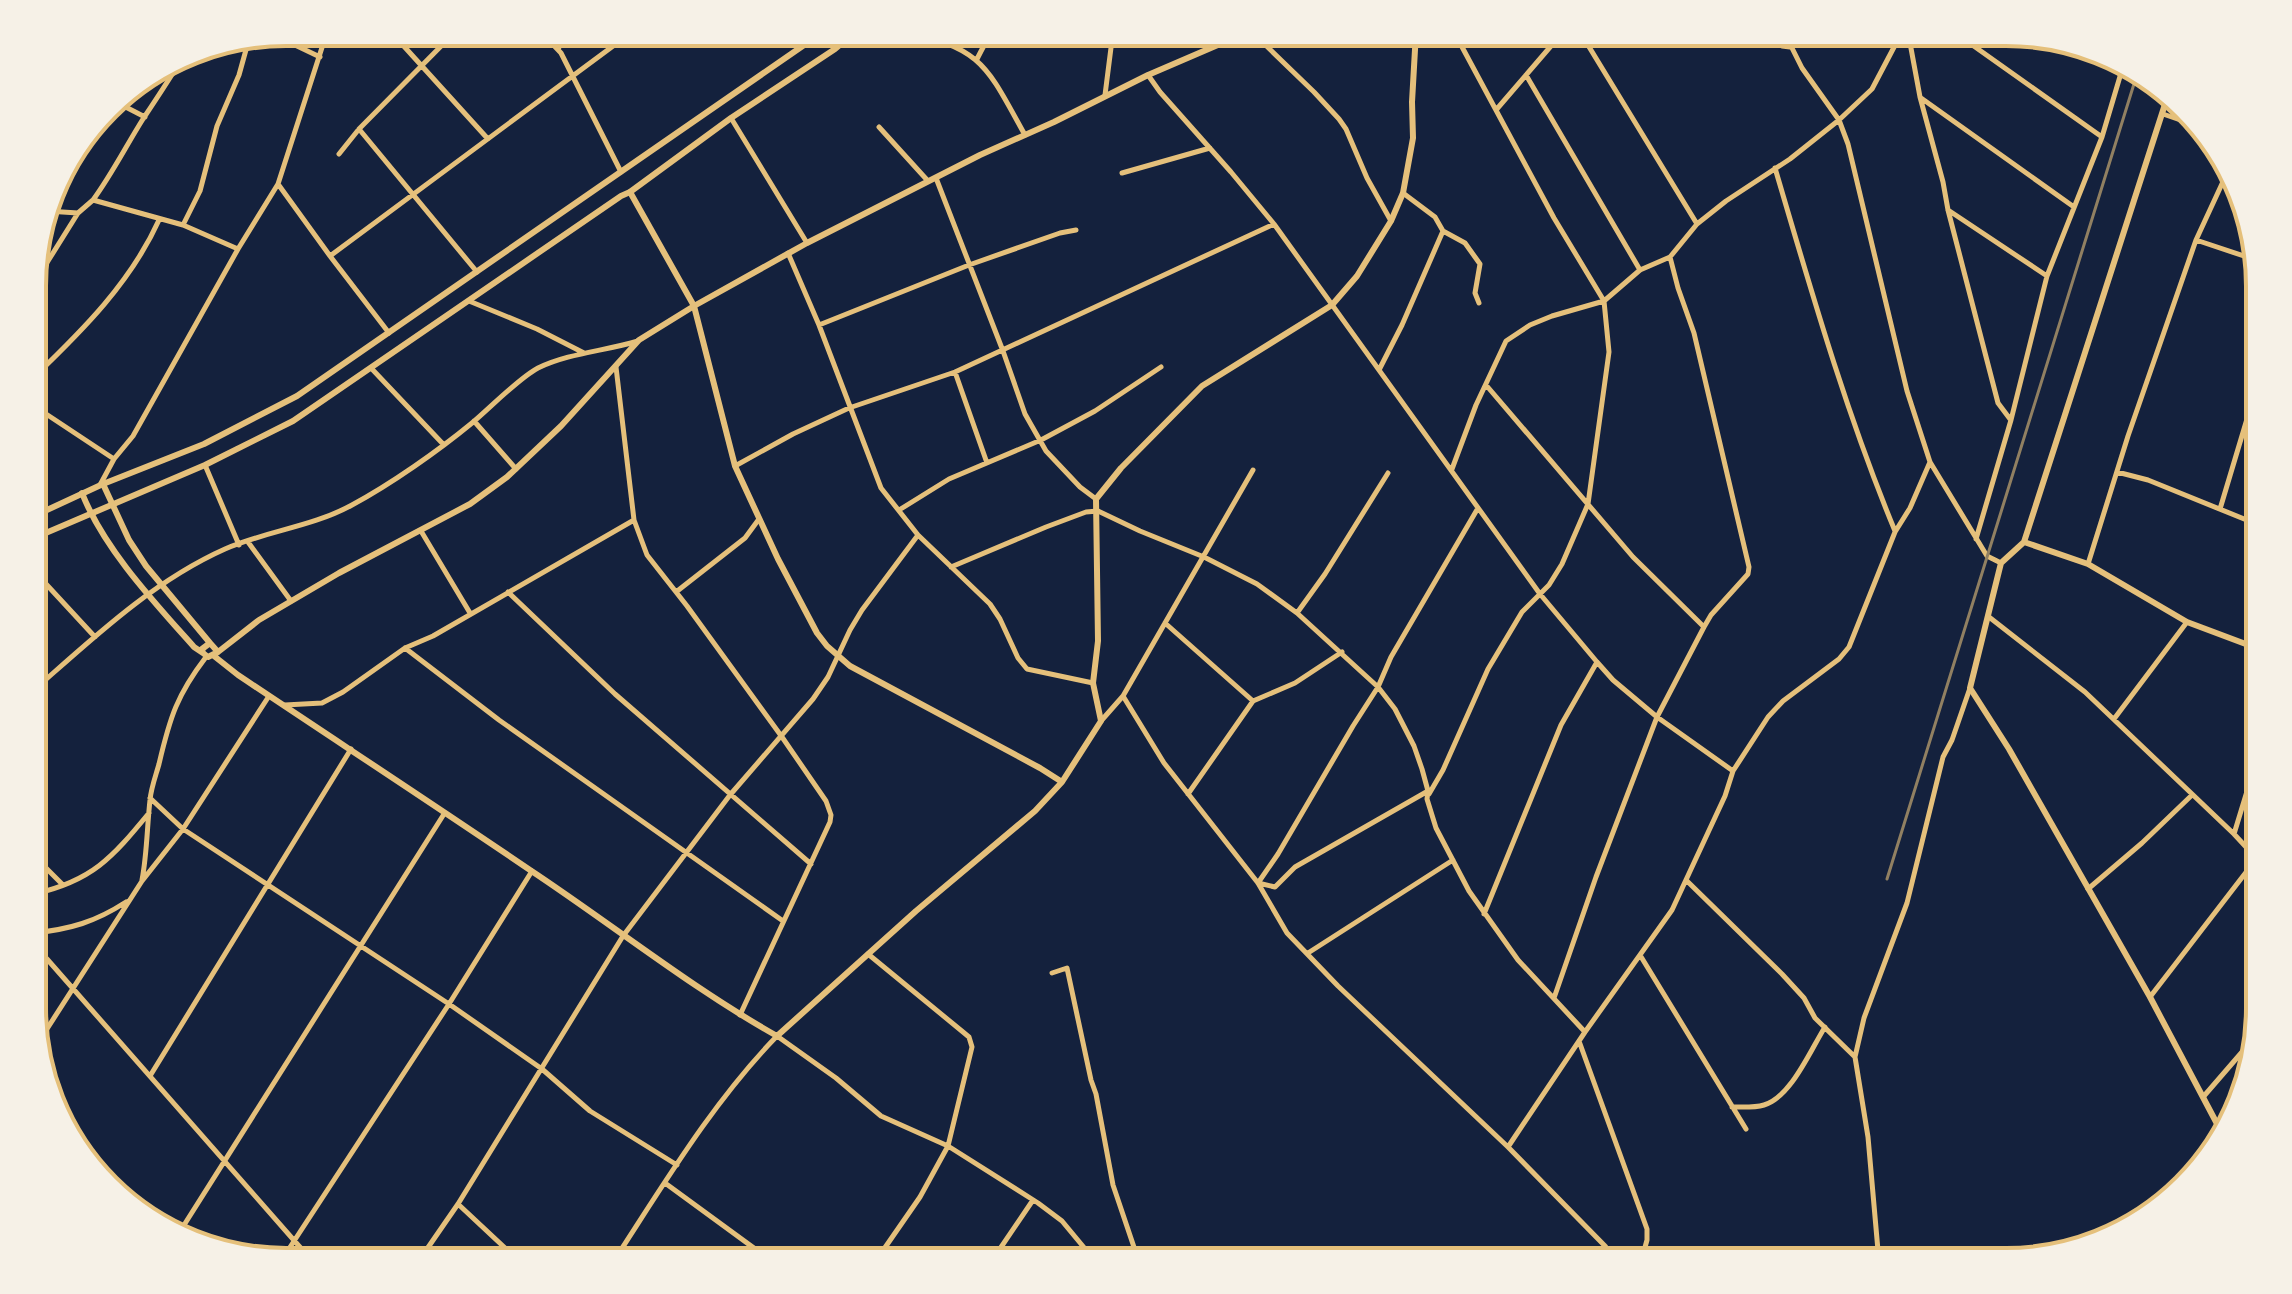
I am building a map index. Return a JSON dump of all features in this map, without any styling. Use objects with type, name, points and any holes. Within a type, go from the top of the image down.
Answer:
[{"type":"street","points":[[297,46],[320,57]]},
{"type":"street","points":[[102,485],[114,459],[133,436],[278,184],[323,46]]},
{"type":"street","points":[[404,46],[488,139]]},
{"type":"street","points":[[339,154],[359,129],[441,46]]},
{"type":"street","points":[[555,46],[621,172]]},
{"type":"street","points":[[330,256],[613,46]]},
{"type":"street","points":[[46,510],[204,444],[297,396],[800,46]]},
{"type":"street","points":[[46,533],[205,465],[293,421],[839,46]]},
{"type":"street","points":[[952,46],[977,59],[990,72],[1025,135]]},
{"type":"street","points":[[977,59],[984,46]]},
{"type":"street","points":[[1105,95],[1111,46]]},
{"type":"street","points":[[46,680],[162,585],[206,559],[239,545],[326,518],[353,505],[474,421],[536,369],[639,340],[788,253],[928,181],[1105,95],[1217,46]]},
{"type":"street","points":[[1265,46],[1339,119],[1391,221]]},
{"type":"street","points":[[1096,499],[1113,476],[1202,386],[1332,305],[1357,276],[1391,221],[1403,193],[1413,138],[1415,46]]},
{"type":"street","points":[[1427,799],[1488,669],[1522,612],[1549,585],[1562,564],[1588,504],[1609,352],[1604,301],[1554,218],[1462,46]]},
{"type":"street","points":[[1496,110],[1551,46]]},
{"type":"street","points":[[1589,46],[1697,224]]},
{"type":"street","points":[[1782,46],[1790,47],[1839,120],[1848,144],[1907,391],[1930,462],[1987,556],[2001,563]]},
{"type":"street","points":[[1451,470],[1506,341],[1517,332],[1552,316],[1604,301],[1640,270],[1670,257],[1697,224],[1790,159],[1839,120],[1872,89],[1897,46]]},
{"type":"street","points":[[1908,46],[1998,403],[2011,420]]},
{"type":"street","points":[[1974,46],[2102,137]]},
{"type":"street","points":[[183,225],[200,191],[217,126],[239,75],[246,50]]},
{"type":"street","points":[[48,260],[78,213],[93,200],[110,175],[172,75]]},
{"type":"street","points":[[1148,75],[1274,224],[1540,594],[1597,662],[1657,717],[1733,771]]},
{"type":"street","points":[[1526,75],[1640,270]]},
{"type":"street","points":[[1976,540],[2011,420],[2047,276],[2102,137],[2120,75]]},
{"type":"street","points":[[1920,97],[2074,207]]},
{"type":"street","points":[[127,107],[145,117]]},
{"type":"street","points":[[1878,1247],[1868,1137],[1855,1057],[1864,1018],[1907,903],[1943,757],[1970,688],[2001,563],[2024,542],[2165,107]]},
{"type":"street","points":[[2163,114],[2177,119]]},
{"type":"street","points":[[731,118],[807,243]]},
{"type":"street","points":[[879,127],[928,181]]},
{"type":"street","points":[[359,129],[477,272]]},
{"type":"street","points":[[1122,173],[1210,148]]},
{"type":"street","points":[[1775,168],[1820,321],[1873,478],[1895,532]]},
{"type":"street","points":[[936,178],[1025,414],[1046,451],[1062,470],[1096,499],[1098,641],[1093,683],[1101,721]]},
{"type":"street","points":[[2088,564],[2196,240],[2222,183]]},
{"type":"street","points":[[278,184],[389,333]]},
{"type":"street","points":[[630,192],[694,306],[735,466],[817,633],[837,656],[863,674],[1062,782]]},
{"type":"street","points":[[1403,193],[1435,217],[1443,231],[1465,243],[1480,264],[1475,293],[1479,303]]},
{"type":"street","points":[[93,200],[183,225],[238,249]]},
{"type":"street","points":[[1948,210],[2047,276]]},
{"type":"street","points":[[58,212],[78,213]]},
{"type":"street","points":[[46,365],[100,310],[148,244],[159,220]]},
{"type":"street","points":[[735,466],[849,408],[955,372],[1274,224]]},
{"type":"street","points":[[819,325],[969,265],[1076,230]]},
{"type":"street","points":[[1379,370],[1443,231]]},
{"type":"street","points":[[2196,240],[2243,256]]},
{"type":"street","points":[[788,253],[881,488],[918,535],[990,604],[1027,669],[1093,683]]},
{"type":"street","points":[[1554,998],[1657,717],[1711,615],[1745,579],[1749,567],[1694,333],[1670,257]]},
{"type":"street","points":[[469,301],[537,329],[584,353]]},
{"type":"street","points":[[142,881],[150,798],[175,704],[185,684],[210,654],[259,620],[339,573],[470,504],[516,469],[561,426],[639,340]]},
{"type":"street","points":[[616,367],[634,520],[647,555],[782,737],[826,801],[831,815],[740,1015]]},
{"type":"street","points":[[899,510],[949,479],[1041,440],[1095,411],[1161,367]]},
{"type":"street","points":[[371,368],[443,444]]},
{"type":"street","points":[[955,372],[987,463]]},
{"type":"street","points":[[1486,385],[1633,557],[1704,627]]},
{"type":"street","points":[[46,414],[114,459]]},
{"type":"street","points":[[474,421],[516,469]]},
{"type":"street","points":[[2220,509],[2245,426]]},
{"type":"street","points":[[1508,1147],[1585,1032],[1661,928],[1687,881],[1733,771],[1774,709],[1839,659],[1849,647],[1895,532],[1910,508],[1930,462]]},
{"type":"street","points":[[205,465],[239,545]]},
{"type":"street","points":[[622,1248],[741,1076],[777,1036],[916,911],[1035,811],[1062,782],[1101,721],[1123,696],[1253,470]]},
{"type":"street","points":[[2117,472],[2148,480],[2245,519]]},
{"type":"street","points":[[1297,613],[1388,473]]},
{"type":"street","points":[[102,485],[129,540],[210,643],[210,654]]},
{"type":"street","points":[[82,493],[90,514],[148,595],[194,647],[210,654]]},
{"type":"street","points":[[1258,883],[1378,687],[1391,657],[1478,508]]},
{"type":"street","points":[[951,567],[1059,522],[1098,511],[1204,557],[1257,584],[1297,613],[1378,687],[1395,709],[1414,746],[1436,828],[1484,914],[1518,960],[1585,1032]]},
{"type":"street","points":[[676,592],[745,538],[759,519]]},
{"type":"street","points":[[285,705],[322,703],[343,692],[405,648],[433,636],[634,520]]},
{"type":"street","points":[[421,531],[470,613]]},
{"type":"street","points":[[428,1248],[623,936],[730,795],[813,699],[828,677],[862,610],[918,535]]},
{"type":"street","points":[[248,542],[291,601]]},
{"type":"street","points":[[2024,542],[2088,564],[2187,622],[2245,644]]},
{"type":"street","points":[[46,584],[95,637]]},
{"type":"street","points":[[508,592],[615,694],[811,864]]},
{"type":"street","points":[[1989,617],[2085,692],[2245,845]]},
{"type":"street","points":[[2114,719],[2187,622]]},
{"type":"street","points":[[1165,623],[1253,701]]},
{"type":"street","points":[[210,643],[203,647],[238,675],[532,871],[740,1015],[777,1036],[836,1078],[881,1116],[948,1146],[1033,1200],[1062,1221],[1084,1248]]},
{"type":"street","points":[[405,648],[499,720],[784,921]]},
{"type":"street","points":[[1187,794],[1253,701],[1295,683],[1342,652]]},
{"type":"street","points":[[1484,914],[1561,725],[1597,662]]},
{"type":"street","points":[[1970,688],[2009,749],[2150,997],[2217,1122]]},
{"type":"street","points":[[47,1028],[142,881],[183,829],[269,696]]},
{"type":"street","points":[[1123,696],[1164,763],[1258,883],[1287,933],[1338,986],[1508,1147],[1606,1247]]},
{"type":"street","points":[[150,1076],[351,749]]},
{"type":"street","points":[[1258,883],[1275,887],[1295,867],[1428,791]]},
{"type":"street","points":[[2088,889],[2192,795]]},
{"type":"street","points":[[150,798],[183,829],[449,1004],[542,1069],[590,1111],[677,1165]]},
{"type":"street","points":[[2234,834],[2245,805]]},
{"type":"street","points":[[46,890],[86,877],[123,845],[150,813]]},
{"type":"street","points":[[184,1225],[444,814]]},
{"type":"street","points":[[1308,953],[1453,860]]},
{"type":"street","points":[[46,868],[63,885]]},
{"type":"street","points":[[289,1248],[532,871]]},
{"type":"street","points":[[2150,997],[2245,876]]},
{"type":"street","points":[[1687,881],[1782,974],[1804,998],[1815,1018],[1855,1057]]},
{"type":"street","points":[[46,931],[106,916],[131,899]]},
{"type":"street","points":[[868,954],[963,1032],[972,1047],[948,1146],[920,1197],[885,1248]]},
{"type":"street","points":[[1640,955],[1746,1129]]},
{"type":"street","points":[[46,958],[301,1248]]},
{"type":"street","points":[[1052,973],[1067,968],[1113,1185],[1134,1248]]},
{"type":"street","points":[[1732,1107],[1758,1106],[1780,1096],[1825,1027]]},
{"type":"street","points":[[1579,1041],[1647,1229],[1645,1247]]},
{"type":"street","points":[[2204,1096],[2241,1053]]},
{"type":"street","points":[[665,1183],[753,1248]]},
{"type":"street","points":[[1001,1248],[1033,1200]]},
{"type":"street","points":[[458,1204],[505,1248]]},
{"type":"railway","points":[[1887,879],[2134,84]]}]
